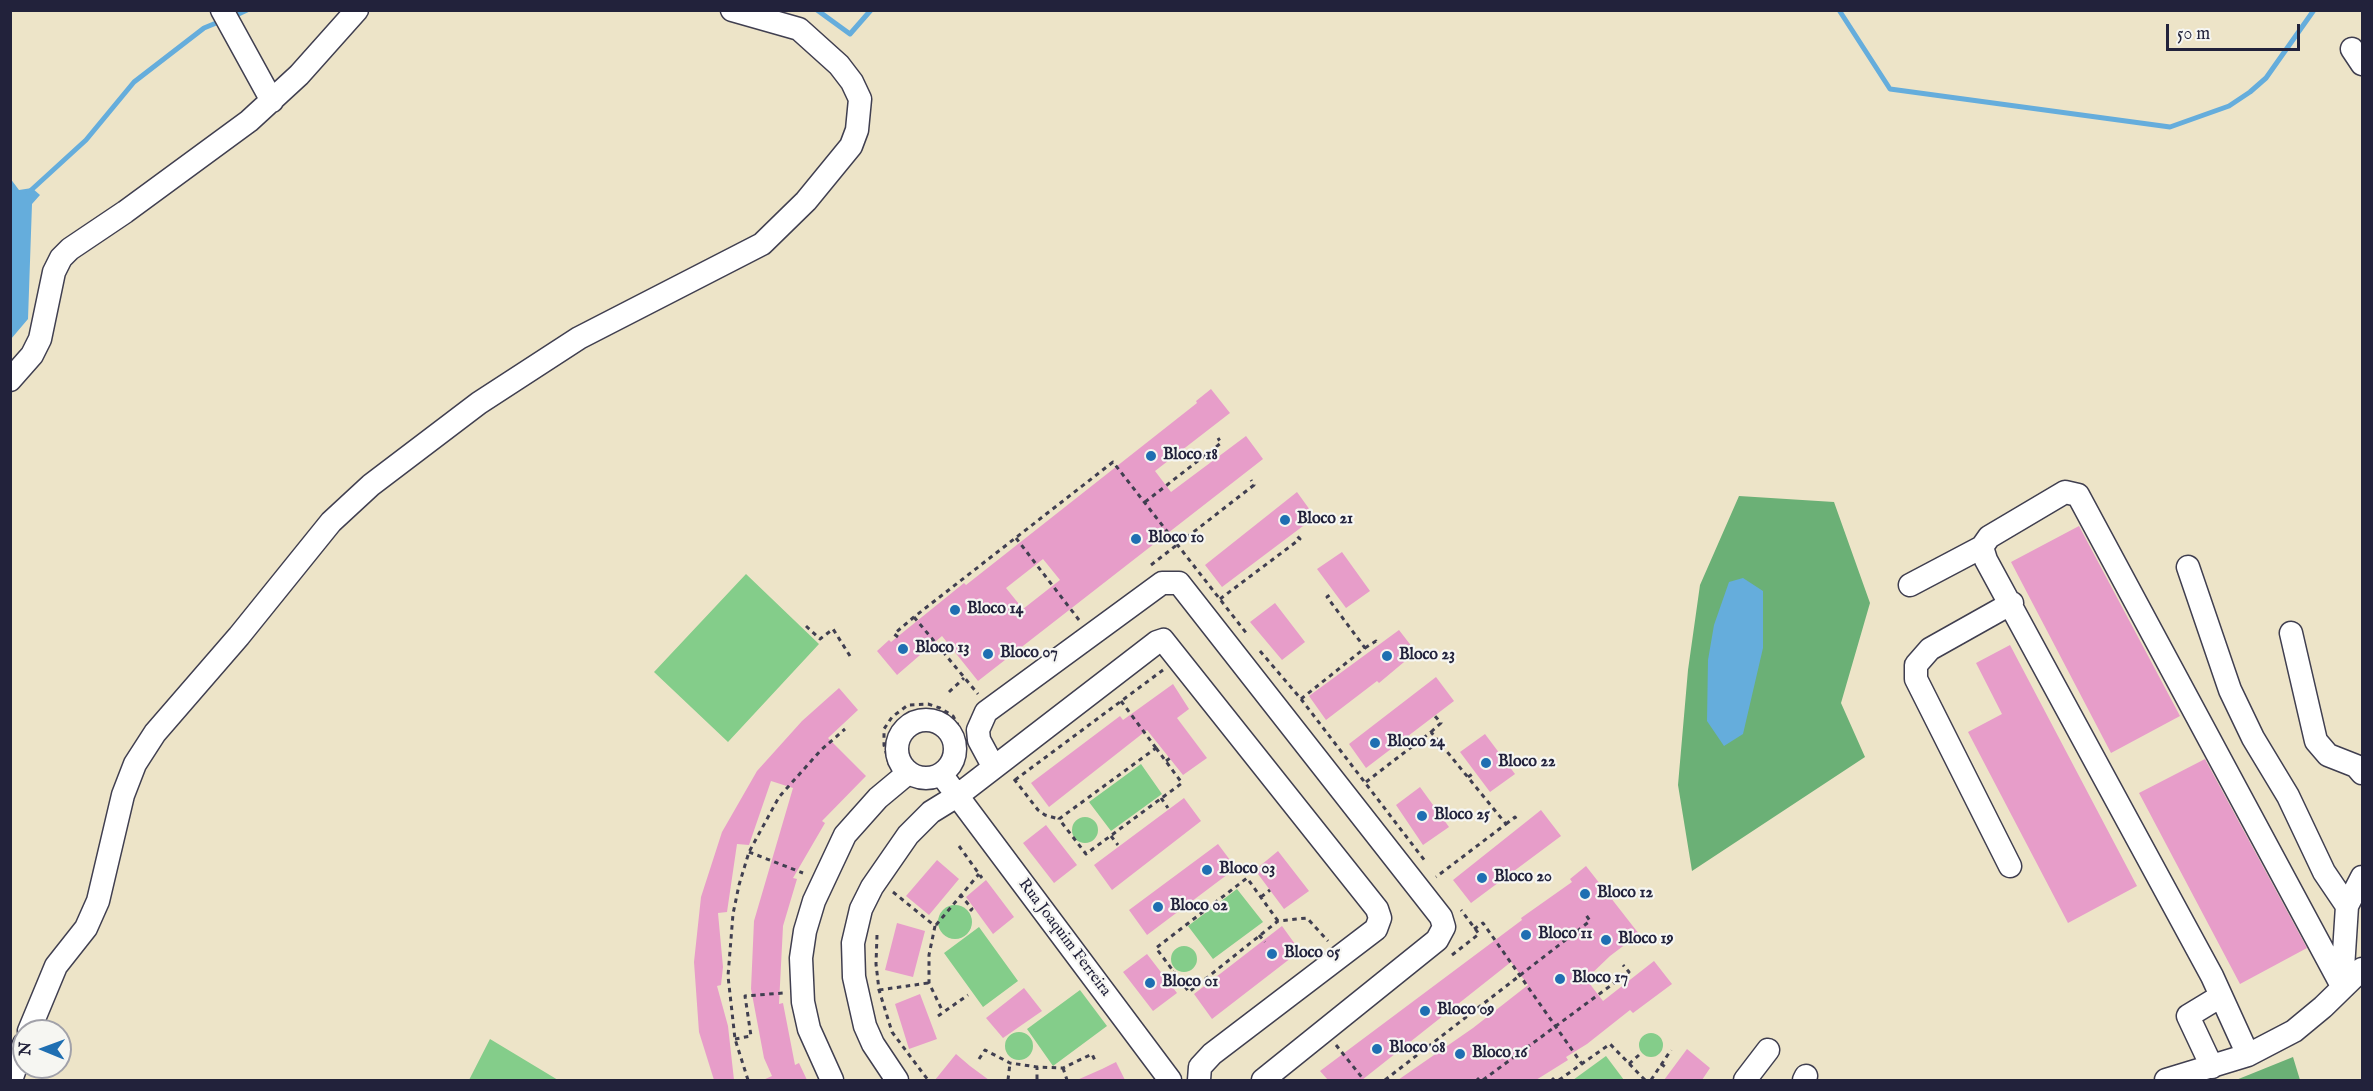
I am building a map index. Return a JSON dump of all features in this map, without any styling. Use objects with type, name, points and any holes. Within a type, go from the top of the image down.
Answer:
[{"type":"street","points":[[222,10],[272,101]]},
{"type":"street","points":[[10,380],[32,355],[40,339],[54,272],[61,258],[70,249],[224,141],[272,101],[357,10]]},
{"type":"street","points":[[34,1019],[56,966],[86,928],[98,901],[123,795],[135,764],[155,733],[239,636],[331,522],[371,485],[479,403],[579,338],[762,244],[806,201],[851,146],[857,130],[860,99],[852,82],[839,65],[799,29],[732,10]]},
{"type":"street","points":[[1910,585],[1982,547],[1989,537],[2065,492],[2078,495],[2343,986]]},
{"type":"street","points":[[1982,547],[1986,560],[2012,603],[2221,996],[2248,1055]]},
{"type":"street","points":[[2188,567],[2230,690],[2253,738],[2288,796],[2324,872],[2347,906]]},
{"type":"street","points":[[993,766],[979,740],[978,730],[986,711],[1162,583],[1179,583],[1441,917],[1444,927],[1437,940],[1263,1080]]},
{"type":"street","points":[[2010,866],[1916,679],[1916,665],[1930,649],[2012,603]]},
{"type":"street","points":[[2291,633],[2316,741],[2328,755],[2360,766]]},
{"type":"street","points":[[897,1080],[873,1044],[865,1026],[854,977],[854,943],[861,909],[885,866],[908,835],[931,812],[957,796],[993,766],[1157,642],[1163,640],[1377,909],[1380,918],[1376,930],[1212,1054],[1200,1067],[1199,1080]]},
{"type":"street","points":[[927,719],[945,726],[955,742],[950,770],[928,778],[908,773],[897,757],[898,739],[909,724],[927,719]]},
{"type":"street","name":"Rua Joaquim Ferreira","points":[[950,770],[957,796],[1170,1080]]},
{"type":"street","points":[[832,1080],[809,1029],[804,1002],[801,958],[805,931],[813,901],[845,835],[878,798],[908,773]]},
{"type":"street","points":[[2343,986],[2347,906],[2362,877]]},
{"type":"street","points":[[2166,1080],[2248,1055],[2294,1030],[2362,969]]},
{"type":"street","points":[[2212,1067],[2188,1016],[2221,996]]},
{"type":"street","points":[[1745,1080],[1768,1050]]},
{"type":"path","points":[[1145,502],[1221,442],[1218,438]]},
{"type":"path","points":[[1168,476],[1172,481]]},
{"type":"path","points":[[1251,480],[1254,485]]},
{"type":"path","points":[[1089,481],[1092,485]]},
{"type":"path","points":[[1041,519],[1044,523]]},
{"type":"path","points":[[1200,520],[1204,524]]},
{"type":"path","points":[[1220,599],[1300,539],[1296,535]]},
{"type":"path","points":[[1016,538],[1078,620]]},
{"type":"path","points":[[993,556],[996,560]]},
{"type":"path","points":[[1245,574],[1248,578]]},
{"type":"path","points":[[1331,594],[1327,597],[1365,648]]},
{"type":"path","points":[[943,595],[947,599]]},
{"type":"path","points":[[914,617],[978,695],[971,701]]},
{"type":"path","points":[[806,626],[820,639],[833,629],[850,656]]},
{"type":"path","points":[[1301,699],[1365,648],[1376,641],[1378,644]]},
{"type":"path","points":[[1260,651],[1265,648]]},
{"type":"path","points":[[1015,780],[1168,666]]},
{"type":"path","points":[[949,692],[964,678]]},
{"type":"path","points":[[1325,680],[1329,683]]},
{"type":"path","points":[[1121,701],[1166,761],[1182,783],[1086,854],[1059,819],[1156,748]]},
{"type":"path","points":[[892,717],[908,705],[928,704],[953,716],[960,728]]},
{"type":"path","points":[[1366,782],[1441,723],[1434,715]]},
{"type":"path","points":[[748,1080],[735,1039],[728,976],[732,914],[749,852],[779,797],[821,750],[845,729]]},
{"type":"path","points":[[1431,732],[1506,824]]},
{"type":"path","points":[[950,770],[963,743]]},
{"type":"path","points":[[1166,761],[1173,756]]},
{"type":"path","points":[[1390,757],[1393,761]]},
{"type":"path","points":[[1126,763],[1129,767]]},
{"type":"path","points":[[1468,777],[1474,773]]},
{"type":"path","points":[[1077,798],[1081,803]]},
{"type":"path","points":[[1161,798],[1168,808]]},
{"type":"path","points":[[1436,877],[1515,817],[1518,822]]},
{"type":"path","points":[[1404,832],[1408,828]]},
{"type":"path","points":[[1111,836],[1118,845]]},
{"type":"path","points":[[1067,841],[1072,837]]},
{"type":"path","points":[[959,846],[982,878]]},
{"type":"path","points":[[749,852],[803,873]]},
{"type":"path","points":[[1466,855],[1469,858]]},
{"type":"path","points":[[943,1012],[929,983],[929,955],[935,926],[953,901],[979,874]]},
{"type":"path","points":[[1278,921],[1247,878],[1156,948],[1189,992],[1278,921],[1307,918],[1328,941]]},
{"type":"path","points":[[1224,888],[1228,893]]},
{"type":"path","points":[[1261,897],[1270,890]]},
{"type":"path","points":[[888,901],[893,892],[935,926]]},
{"type":"path","points":[[960,894],[972,909],[970,911]]},
{"type":"path","points":[[949,898],[953,901]]},
{"type":"path","points":[[1385,1080],[1590,921],[1586,915]]},
{"type":"path","points":[[1474,929],[1482,923],[1582,1064]]},
{"type":"path","points":[[1175,925],[1180,930]]},
{"type":"path","points":[[879,926],[876,964],[879,990],[892,1032],[928,1080]]},
{"type":"path","points":[[1259,935],[1264,942]]},
{"type":"path","points":[[1319,948],[1336,935]]},
{"type":"path","points":[[1537,954],[1541,958]]},
{"type":"path","points":[[922,955],[929,955]]},
{"type":"path","points":[[1480,1080],[1629,972],[1623,965]]},
{"type":"path","points":[[1167,977],[1174,971]]},
{"type":"path","points":[[1210,974],[1215,981]]},
{"type":"path","points":[[879,990],[929,983]]},
{"type":"path","points":[[1490,991],[1494,995]]},
{"type":"path","points":[[735,1039],[751,1036],[745,996],[791,992]]},
{"type":"path","points":[[938,1016],[968,995]]},
{"type":"path","points":[[1575,1004],[1579,1009]]},
{"type":"path","points":[[1442,1028],[1446,1033]]},
{"type":"path","points":[[1525,1041],[1529,1046]]},
{"type":"path","points":[[1335,1044],[1364,1080]]},
{"type":"path","points":[[1559,1080],[1610,1044],[1645,1080]]},
{"type":"path","points":[[979,1059],[985,1050],[1010,1063],[1037,1067],[1063,1068],[1092,1054],[1096,1063]]},
{"type":"path","points":[[1650,1080],[1671,1050]]},
{"type":"path","points":[[1629,1064],[1639,1055]]},
{"type":"path","points":[[1008,1080],[1010,1063]]},
{"type":"path","points":[[1661,1064],[1667,1068]]},
{"type":"path","points":[[1037,1067],[1037,1079]]},
{"type":"path","points":[[1063,1068],[1068,1080]]},
{"type":"path","points":[[1391,1068],[1396,1072]]},
{"type":"green space","points":[[1739,496],[1834,502],[1870,603],[1841,703],[1865,757],[1692,871],[1678,785],[1688,670],[1700,585]]},
{"type":"green space","points":[[746,574],[819,644],[728,742],[654,672]]},
{"type":"green space","points":[[1141,764],[1162,794],[1111,831],[1089,802]]},
{"type":"green space","points":[[1085,817],[1094,821],[1098,830],[1094,839],[1085,843],[1076,839],[1072,830],[1076,821]]},
{"type":"green space","points":[[1237,889],[1263,922],[1213,959],[1188,926]]},
{"type":"green space","points":[[955,905],[967,910],[972,922],[967,934],[955,939],[943,934],[938,922],[943,910]]},
{"type":"green space","points":[[979,927],[1018,981],[983,1007],[944,953]]},
{"type":"green space","points":[[1184,946],[1193,950],[1197,959],[1193,968],[1184,972],[1175,968],[1171,959],[1175,950]]},
{"type":"green space","points":[[1080,990],[1107,1026],[1053,1066],[1027,1029]]},
{"type":"green space","points":[[1019,1032],[1029,1036],[1033,1046],[1029,1056],[1019,1060],[1009,1056],[1005,1046],[1009,1036]]},
{"type":"green space","points":[[1651,1033],[1660,1036],[1663,1045],[1660,1054],[1651,1057],[1642,1054],[1639,1045],[1642,1036]]},
{"type":"green space","points":[[490,1039],[558,1080],[469,1080]]},
{"type":"green space","points":[[1606,1056],[1624,1080],[1573,1080]]},
{"type":"green space","points":[[2293,1057],[2300,1080],[2236,1080]]},
{"type":"water","points":[[10,178],[19,190],[32,188],[40,195],[32,204],[28,319],[11,339]]},
{"type":"water","points":[[1743,578],[1763,591],[1763,648],[1743,734],[1724,746],[1707,721],[1708,660],[1714,625],[1729,582]]},
{"type":"building","points":[[1211,389],[1230,413],[1155,471],[1171,492],[1246,436],[1263,459],[978,681],[942,636],[897,675],[877,651],[889,640],[891,642],[964,583],[966,585],[1197,403],[1196,401]],"holes":[[[1043,559],[1060,580],[1023,609],[1006,588]]]},
{"type":"building","points":[[1297,492],[1315,517],[1222,587],[1205,565]]},
{"type":"building","points":[[2079,526],[2180,716],[2111,753],[2011,562]]},
{"type":"building","points":[[1342,552],[1370,591],[1346,608],[1317,569]]},
{"type":"building","points":[[1275,603],[1305,642],[1282,660],[1250,622]]},
{"type":"building","points":[[1399,630],[1416,652],[1379,683],[1377,681],[1326,720],[1309,696]]},
{"type":"building","points":[[2010,645],[2137,886],[2068,923],[1968,732],[2002,714],[1976,663]]},
{"type":"building","points":[[1436,677],[1454,701],[1366,768],[1349,744]]},
{"type":"building","points":[[1173,684],[1189,709],[1177,718],[1207,758],[1183,775],[1147,730],[1049,807],[1031,783],[1120,716],[1123,720]]},
{"type":"building","points":[[839,688],[858,710],[828,738],[866,776],[822,821],[825,823],[793,878],[797,879],[783,926],[779,1004],[783,1003],[795,1065],[799,1063],[807,1080],[763,1080],[772,1076],[764,1058],[751,989],[754,921],[793,788],[771,781],[749,845],[737,844],[727,912],[718,913],[723,967],[721,985],[717,986],[728,1026],[734,1080],[714,1080],[699,1032],[694,962],[701,897],[722,832],[757,771],[802,721]]},
{"type":"building","name":"Bloco 22","points":[[1485,734],[1515,774],[1490,792],[1460,752]]},
{"type":"building","points":[[2205,759],[2307,948],[2240,984],[2139,793]]},
{"type":"building","name":"Bloco 25","points":[[1420,787],[1449,827],[1423,845],[1396,805]]},
{"type":"building","points":[[1184,798],[1201,821],[1112,890],[1094,865]]},
{"type":"building","points":[[1541,810],[1561,836],[1471,903],[1453,880]]},
{"type":"building","points":[[1046,825],[1077,865],[1054,883],[1023,843]]},
{"type":"building","points":[[1218,844],[1236,868],[1147,935],[1129,910]]},
{"type":"building","points":[[1278,851],[1309,891],[1284,909],[1255,870]]},
{"type":"building","points":[[937,860],[959,879],[929,915],[906,896]]},
{"type":"building","points":[[1586,866],[1639,934],[1610,956],[1586,979],[1603,1001],[1654,961],[1672,984],[1633,1013],[1630,1010],[1587,1044],[1566,1057],[1568,1060],[1536,1080],[1398,1080],[1473,1028],[1528,985],[1511,962],[1362,1080],[1328,1080],[1320,1071],[1522,920],[1521,918],[1572,882],[1570,879]]},
{"type":"building","points":[[986,880],[1014,917],[993,934],[966,897]]},
{"type":"building","points":[[897,923],[925,931],[913,977],[885,970]]},
{"type":"building","points":[[1282,926],[1300,951],[1212,1019],[1194,994]]},
{"type":"building","name":"Bloco 01","points":[[1147,954],[1177,993],[1153,1011],[1123,972]]},
{"type":"building","points":[[1024,988],[1042,1011],[1003,1038],[986,1018]]},
{"type":"building","points":[[920,994],[937,1039],[909,1049],[895,1004]]},
{"type":"building","points":[[1687,1049],[1710,1068],[1702,1080],[1664,1080]]},
{"type":"building","points":[[956,1054],[970,1066],[989,1080],[935,1080]]},
{"type":"building","points":[[1116,1062],[1125,1080],[1077,1080],[1102,1069]]},
{"type":"waterway","points":[[232,17],[247,10]]},
{"type":"waterway","points":[[817,10],[850,34],[871,10]]},
{"type":"waterway","points":[[1839,10],[1890,89],[2170,127],[2229,106],[2250,92],[2266,78],[2314,10]]},
{"type":"waterway","points":[[28,193],[86,140],[134,82],[204,28],[221,21]]},
{"type":"place","name":"Bloco 18","points":[[1151,456]]},
{"type":"place","name":"Bloco 21","points":[[1285,520]]},
{"type":"place","name":"Bloco 10","points":[[1136,539]]},
{"type":"place","name":"Bloco 14","points":[[955,610]]},
{"type":"place","name":"Bloco 13","points":[[903,649]]},
{"type":"place","name":"Bloco 07","points":[[988,654]]},
{"type":"place","name":"Bloco 23","points":[[1387,656]]},
{"type":"place","name":"Bloco 24","points":[[1375,743]]},
{"type":"place","name":"Bloco 22","points":[[1486,763]]},
{"type":"place","name":"Bloco 25","points":[[1422,816]]},
{"type":"place","name":"Bloco 03","points":[[1207,870]]},
{"type":"place","name":"Bloco 20","points":[[1482,878]]},
{"type":"place","name":"Bloco 12","points":[[1585,894]]},
{"type":"place","name":"Bloco 02","points":[[1158,907]]},
{"type":"place","name":"Bloco 11","points":[[1526,935]]},
{"type":"place","name":"Bloco 19","points":[[1606,940]]},
{"type":"place","name":"Bloco 05","points":[[1272,954]]},
{"type":"place","name":"Bloco 17","points":[[1560,979]]},
{"type":"place","name":"Bloco 01","points":[[1150,983]]},
{"type":"place","name":"Bloco 09","points":[[1425,1011]]},
{"type":"place","name":"Bloco 08","points":[[1377,1049]]},
{"type":"place","name":"Bloco 16","points":[[1460,1054]]}]
